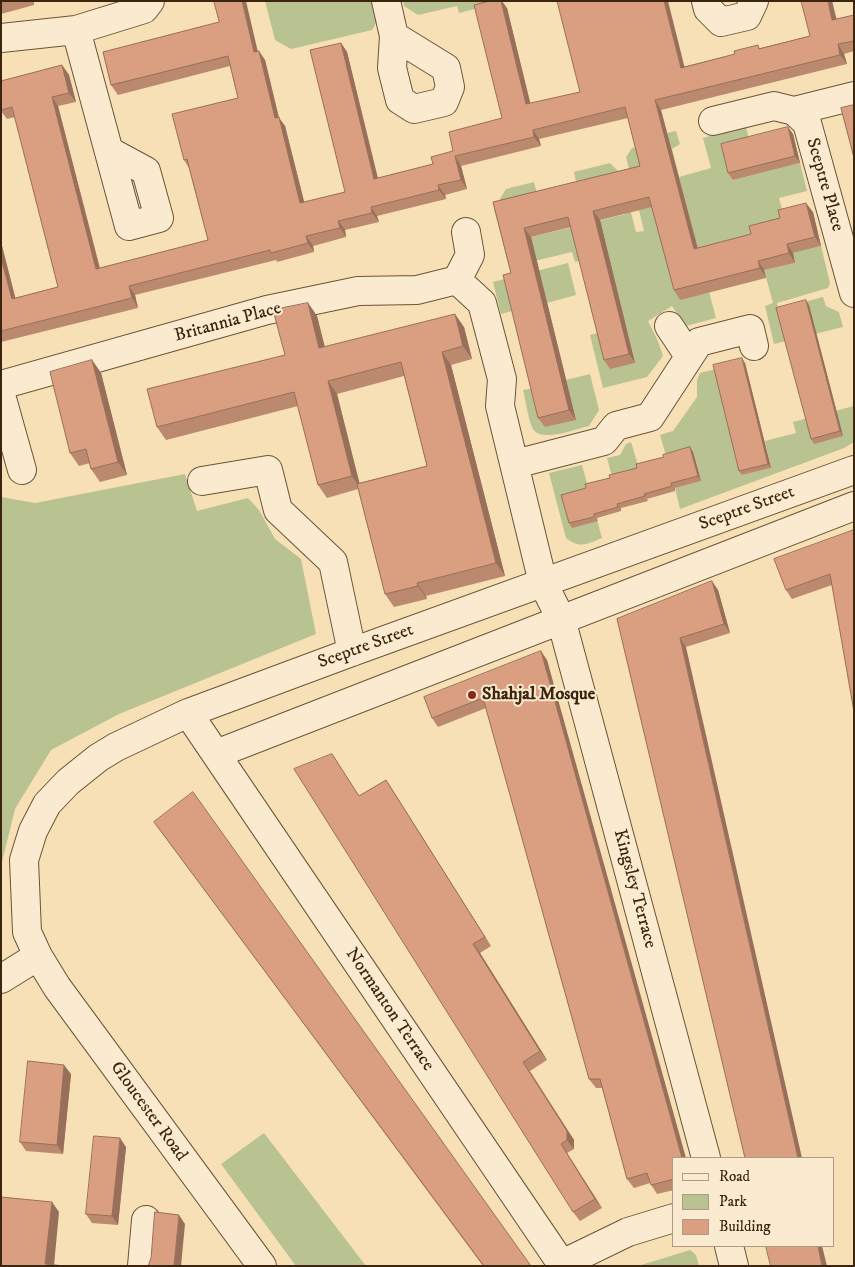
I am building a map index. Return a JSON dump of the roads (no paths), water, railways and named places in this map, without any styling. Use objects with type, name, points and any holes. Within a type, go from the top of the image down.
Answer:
[{"type":"street","points":[[1,38],[76,30],[144,9],[150,1]]},
{"type":"street","points":[[386,1],[394,36]]},
{"type":"street","points":[[706,1],[708,9],[722,22],[747,16],[754,1]]},
{"type":"street","points":[[76,30],[109,151]]},
{"type":"street","points":[[713,122],[774,106],[794,111],[848,98]]},
{"type":"street","name":"Sceptre Place","points":[[794,111],[807,123],[854,293]]},
{"type":"street","points":[[466,232],[470,254],[458,280],[482,303],[502,379],[500,406],[543,583]]},
{"type":"street","name":"Britannia Place","points":[[1,385],[268,310],[358,291],[417,290],[458,280]]},
{"type":"street","points":[[669,326],[689,356]]},
{"type":"street","points":[[515,464],[604,441],[616,426],[650,417],[699,342],[750,329],[754,346]]},
{"type":"street","points":[[1,395],[22,470]]},
{"type":"street","points":[[202,481],[268,470],[278,510],[333,562],[352,652]]},
{"type":"street","name":"Sceptre Street","points":[[38,956],[28,932],[25,908],[24,860],[33,831],[47,804],[68,782],[110,750],[188,713],[854,470]]},
{"type":"street","name":"Sceptre Street","points":[[216,754],[854,506]]},
{"type":"street","name":"Kingsley Terrace","points":[[543,583],[561,620],[706,1157]]},
{"type":"street","name":"Normanton Terrace","points":[[188,713],[562,1265]]},
{"type":"street","points":[[1,979],[38,956]]},
{"type":"street","name":"Gloucester Road","points":[[38,956],[57,987],[262,1266]]},
{"type":"street","points":[[562,1265],[628,1232],[672,1219]]},
{"type":"street","points":[[142,1266],[146,1220]]},
{"type":"street","points":[[729,1247],[734,1266]]},
{"type":"place","name":"Shahjal Mosque","points":[[472,695]]}]
